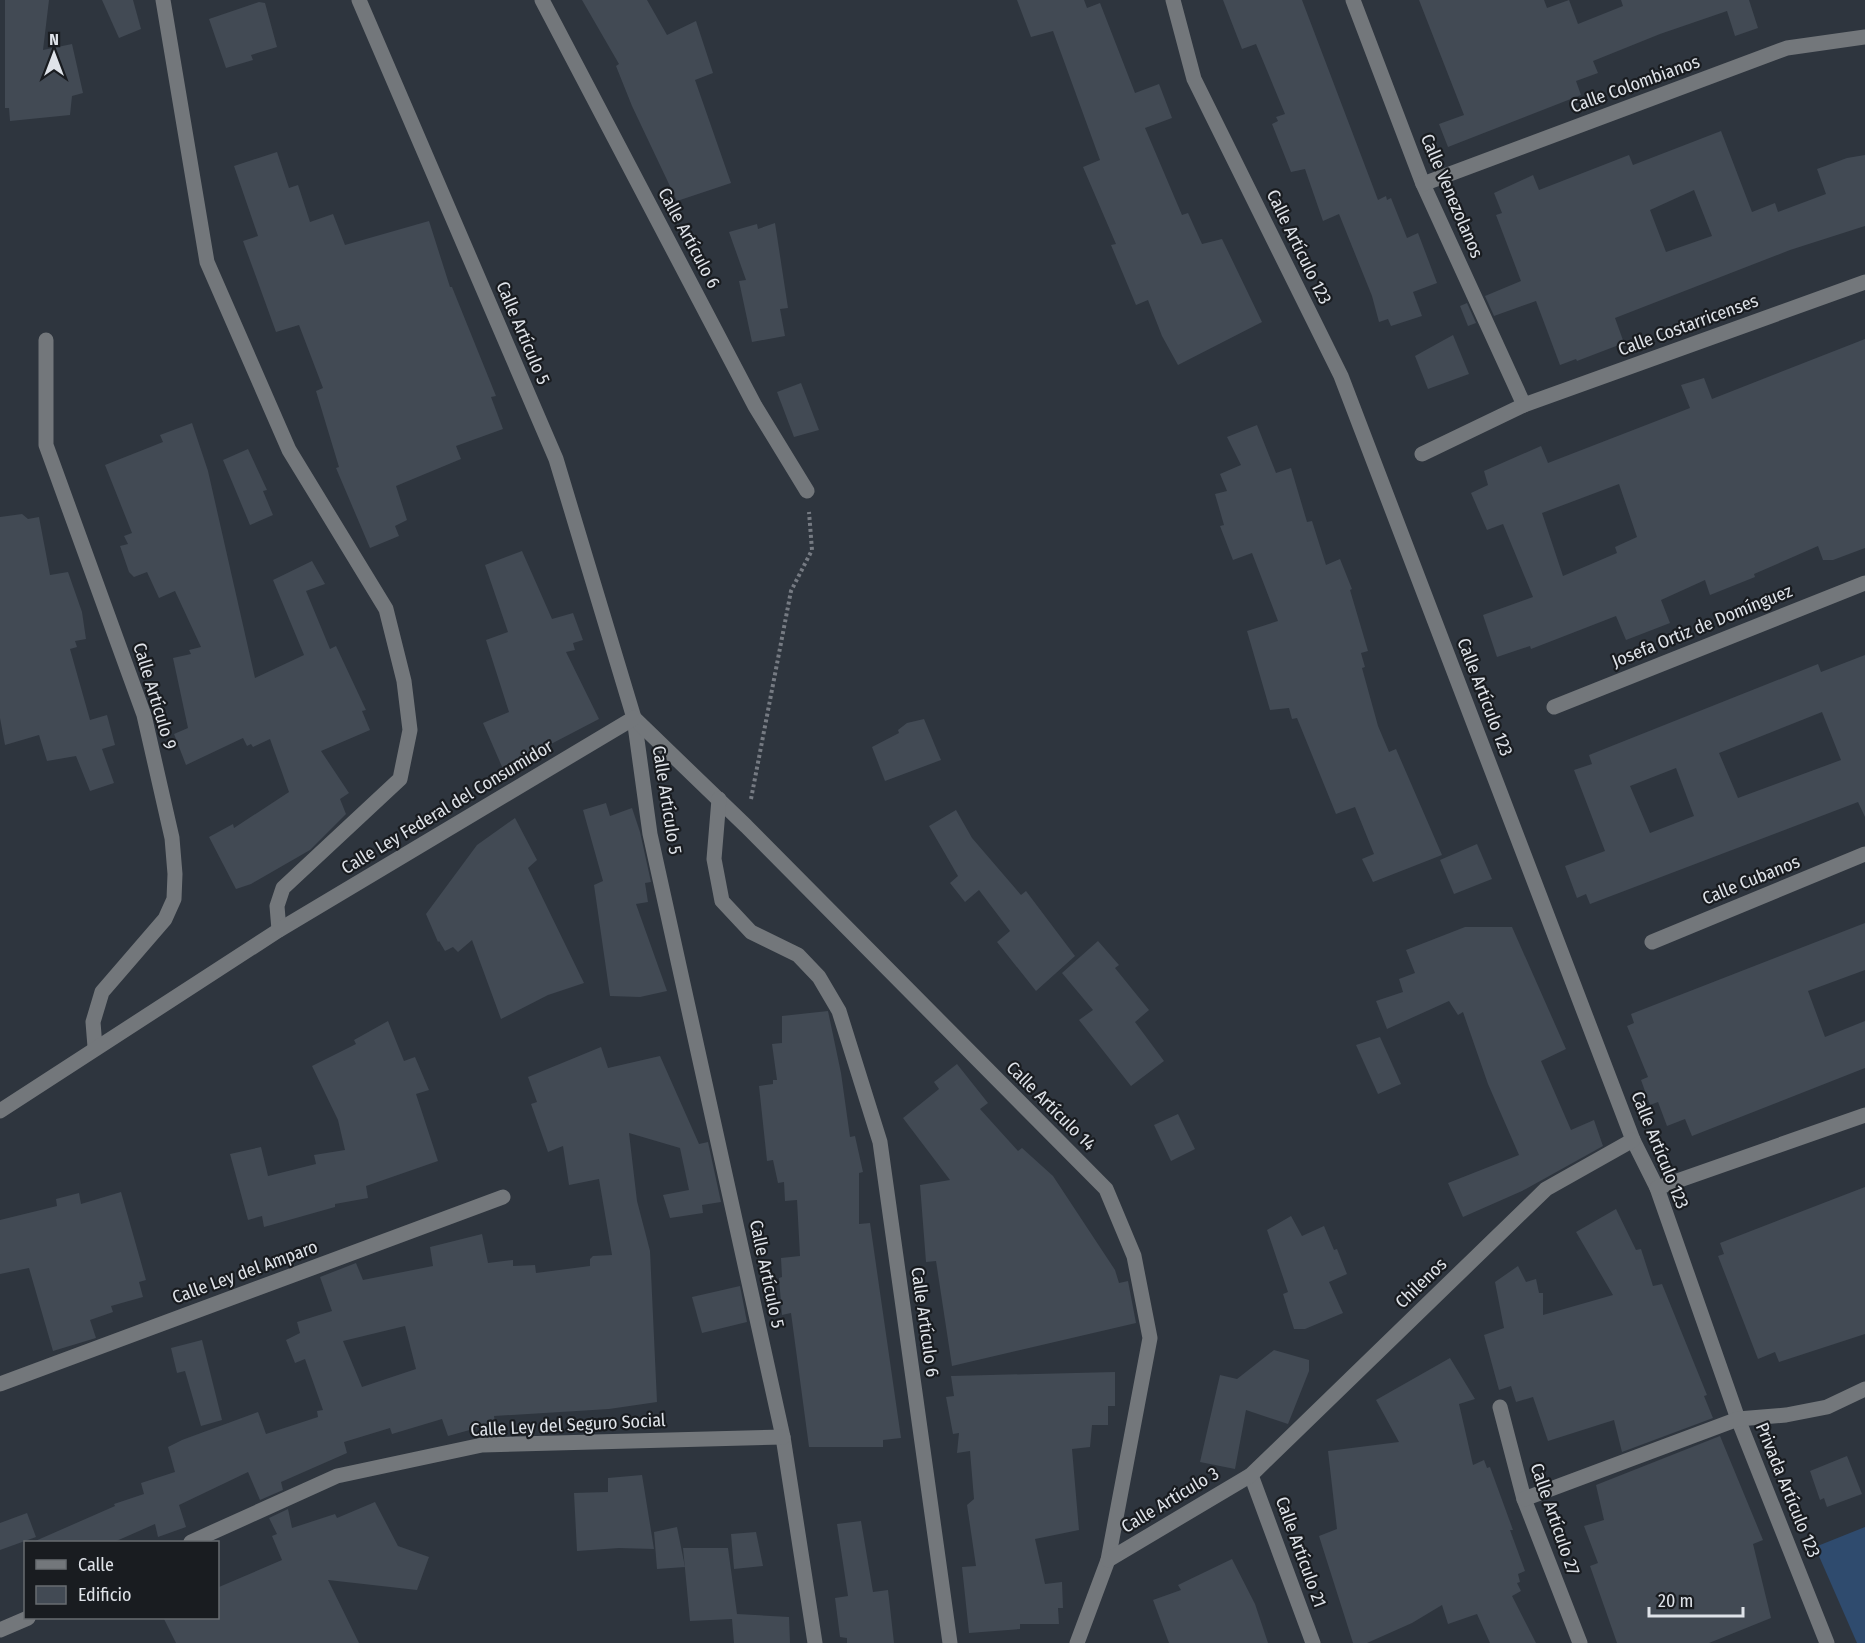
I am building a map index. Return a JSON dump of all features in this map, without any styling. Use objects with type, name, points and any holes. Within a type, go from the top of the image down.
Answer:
[{"type":"street","name":"Calle Ley Federal del Consumidor","points":[[163,0],[207,262],[289,450],[386,609],[404,681],[410,730],[400,779],[283,888],[277,906],[279,930]]},
{"type":"street","name":"Calle Artículo 5","points":[[359,0],[556,459],[634,718],[650,834],[783,1437],[815,1643]]},
{"type":"street","name":"Calle Artículo 6","points":[[542,0],[756,406],[807,491]]},
{"type":"street","name":"Calle Artículo 123","points":[[1173,0],[1194,79],[1341,376],[1633,1140],[1657,1188],[1738,1419]]},
{"type":"street","name":"Calle Venezolanos","points":[[1353,0],[1423,184],[1524,405]]},
{"type":"street","name":"Calle Colombianos","points":[[1423,184],[1787,48],[1865,37]]},
{"type":"street","name":"Calle Costarricenses","points":[[1422,454],[1524,405],[1865,282]]},
{"type":"street","name":"Calle Artículo 9","points":[[46,340],[46,445],[144,715],[172,838],[176,874],[174,899],[165,919],[102,992],[93,1022],[95,1047]]},
{"type":"street","name":"Josefa Ortiz de Domínguez","points":[[1554,706],[1865,582]]},
{"type":"street","name":"Calle Ley Federal del Consumidor","points":[[0,1111],[95,1047],[279,930],[634,718]]},
{"type":"street","name":"Calle Artículo 14","points":[[634,718],[719,799],[1106,1189],[1134,1256],[1150,1338],[1108,1560],[1077,1643]]},
{"type":"street","name":"Calle Artículo 6","points":[[719,799],[714,859],[722,901],[751,932],[798,955],[819,977],[839,1011],[880,1142],[950,1643]]},
{"type":"street","name":"Calle Cubanos","points":[[1652,942],[1865,855]]},
{"type":"street","points":[[1657,1188],[1865,1115]]},
{"type":"street","name":"Chilenos","points":[[1251,1475],[1546,1189],[1633,1140]]},
{"type":"street","name":"Calle Ley del Amparo","points":[[0,1384],[503,1197]]},
{"type":"street","points":[[1524,1499],[1738,1419],[1786,1415],[1827,1407],[1865,1389]]},
{"type":"street","name":"Calle Artículo 27","points":[[1500,1407],[1524,1499],[1580,1643]]},
{"type":"street","name":"Privada Artículo 123","points":[[1738,1419],[1827,1643]]},
{"type":"street","name":"Calle Ley del Seguro Social","points":[[193,1541],[337,1476],[482,1445],[783,1437]]},
{"type":"street","name":"Calle Artículo 3","points":[[1108,1560],[1251,1475]]},
{"type":"street","name":"Calle Artículo 21","points":[[1251,1475],[1313,1643]]},
{"type":"street","points":[[0,1630],[24,1619]]},
{"type":"path","points":[[746,826],[791,591],[812,550],[807,491]]},
{"type":"shaded area","points":[[1865,1527],[1865,1643],[1857,1643],[1815,1547]]},
{"type":"building","points":[[5,0],[49,0],[43,50],[72,44],[83,93],[72,96],[70,115],[10,121],[9,108],[5,108]]},
{"type":"building","points":[[102,0],[133,0],[141,29],[119,38]]},
{"type":"building","points":[[582,0],[647,0],[667,35],[696,21],[713,73],[695,80],[731,183],[677,201],[632,106],[616,66],[619,64]]},
{"type":"building","points":[[1017,0],[1084,0],[1087,8],[1100,3],[1135,93],[1159,84],[1172,118],[1145,128],[1182,215],[1188,213],[1202,244],[1222,239],[1262,322],[1178,365],[1162,336],[1148,300],[1136,305],[1111,245],[1116,244],[1083,167],[1100,160],[1053,31],[1031,37]]},
{"type":"building","points":[[1223,0],[1302,0],[1378,200],[1386,196],[1387,200],[1391,198],[1407,238],[1418,233],[1437,283],[1413,292],[1422,316],[1391,326],[1388,319],[1379,322],[1372,296],[1339,214],[1323,221],[1305,169],[1291,172],[1272,124],[1278,121],[1276,117],[1285,114],[1256,44],[1242,49]]},
{"type":"building","points":[[1419,0],[1544,0],[1547,8],[1569,0],[1578,24],[1623,6],[1621,0],[1749,0],[1758,28],[1735,36],[1727,11],[1660,34],[1593,61],[1598,73],[1576,81],[1581,95],[1448,147],[1439,124],[1464,115]]},
{"type":"building","points":[[259,2],[265,3],[277,47],[251,55],[253,60],[226,68],[209,19]]},
{"type":"building","points":[[1721,131],[1752,212],[1775,203],[1778,212],[1826,194],[1817,169],[1847,158],[1865,155],[1865,226],[1790,250],[1615,318],[1624,343],[1560,365],[1536,301],[1494,316],[1485,296],[1521,281],[1496,215],[1502,213],[1494,193],[1533,175],[1539,190],[1629,155],[1633,165]],"holes":[[[1694,190],[1712,236],[1666,252],[1650,210]]]},
{"type":"building","points":[[277,152],[289,188],[298,185],[310,222],[333,214],[345,245],[429,221],[450,287],[452,287],[496,396],[491,397],[503,429],[456,446],[461,459],[396,486],[407,520],[395,526],[399,536],[370,548],[336,468],[339,467],[316,391],[323,388],[299,325],[276,332],[243,241],[258,236],[234,166]]},
{"type":"building","points":[[775,223],[788,308],[780,309],[785,336],[752,342],[739,281],[746,280],[729,232],[757,224],[758,229]]},
{"type":"building","points":[[1467,303],[1476,323],[1468,326],[1460,306]]},
{"type":"building","points":[[1453,335],[1469,374],[1428,389],[1415,356]]},
{"type":"building","points":[[1865,339],[1865,548],[1833,560],[1823,560],[1818,546],[1754,574],[1755,577],[1710,595],[1705,580],[1661,600],[1670,623],[1626,640],[1616,616],[1531,649],[1530,646],[1497,657],[1483,615],[1533,597],[1503,524],[1487,530],[1471,493],[1488,485],[1484,471],[1541,446],[1548,463],[1690,408],[1681,385],[1704,378],[1712,399]],"holes":[[[1619,484],[1637,537],[1615,547],[1617,553],[1563,576],[1542,513]]]},
{"type":"building","points":[[801,383],[819,430],[794,437],[777,392]]},
{"type":"building","points":[[192,423],[208,471],[255,678],[304,655],[273,580],[312,561],[325,584],[306,591],[330,649],[336,646],[366,710],[362,711],[370,730],[321,751],[349,793],[340,799],[346,814],[310,850],[251,884],[236,889],[209,837],[233,824],[234,828],[289,792],[270,739],[253,747],[251,744],[247,746],[243,738],[186,765],[174,734],[188,728],[173,658],[191,654],[189,650],[201,647],[175,591],[159,598],[147,572],[134,577],[129,572],[120,546],[128,544],[124,536],[132,533],[105,465],[163,442],[160,435]]},
{"type":"building","points":[[1257,425],[1276,473],[1291,468],[1307,522],[1312,521],[1326,565],[1340,559],[1352,589],[1350,590],[1368,651],[1361,653],[1365,667],[1362,668],[1378,726],[1389,752],[1396,749],[1442,855],[1373,882],[1362,859],[1374,854],[1355,807],[1336,814],[1297,718],[1292,719],[1289,708],[1270,710],[1247,631],[1278,621],[1252,553],[1233,560],[1220,526],[1224,525],[1215,494],[1227,491],[1220,474],[1241,465],[1227,437]]},
{"type":"building","points":[[248,449],[267,490],[263,491],[273,515],[250,525],[223,460]]},
{"type":"building","points":[[22,514],[28,519],[39,517],[50,575],[68,572],[82,612],[86,639],[75,641],[77,647],[70,649],[90,720],[107,715],[115,745],[102,749],[114,783],[90,791],[76,756],[47,761],[39,735],[5,745],[0,718],[0,517]]},
{"type":"building","points":[[522,551],[552,619],[573,613],[583,640],[573,643],[575,650],[566,652],[599,719],[503,769],[483,723],[509,712],[486,640],[508,632],[485,565]]},
{"type":"building","points":[[1865,655],[1865,817],[1858,802],[1590,904],[1586,894],[1577,898],[1565,866],[1605,851],[1574,770],[1592,764],[1589,755],[1818,664],[1821,672]],"holes":[[[1822,712],[1841,760],[1738,798],[1719,753]],[[1676,768],[1694,816],[1650,833],[1630,786]]]},
{"type":"building","points":[[924,719],[941,760],[885,781],[872,747],[899,733],[898,730],[907,723]]},
{"type":"building","points":[[606,803],[610,816],[632,808],[640,832],[651,882],[645,883],[648,902],[636,904],[667,991],[640,997],[610,996],[594,885],[603,881],[583,810]]},
{"type":"building","points":[[956,810],[972,838],[1021,895],[1026,891],[1075,956],[1036,991],[997,942],[1010,931],[979,890],[965,902],[950,883],[958,876],[929,826]]},
{"type":"building","points":[[515,818],[537,860],[528,868],[584,983],[548,995],[501,1019],[472,940],[458,952],[453,947],[445,951],[438,942],[426,914],[477,845]]},
{"type":"building","points":[[1477,844],[1492,879],[1454,894],[1440,860]]},
{"type":"building","points":[[1865,923],[1865,970],[1808,991],[1825,1037],[1865,1021],[1865,1068],[1692,1136],[1685,1119],[1667,1126],[1658,1102],[1650,1105],[1641,1080],[1648,1077],[1627,1026],[1634,1023],[1631,1014]]},
{"type":"building","points":[[1465,927],[1512,927],[1566,1049],[1541,1061],[1571,1130],[1594,1120],[1603,1146],[1522,1191],[1463,1217],[1448,1183],[1519,1155],[1488,1084],[1463,1012],[1458,1015],[1449,1001],[1387,1029],[1376,1001],[1403,992],[1399,979],[1415,973],[1406,950]]},
{"type":"building","points":[[1098,941],[1119,965],[1115,968],[1149,1010],[1135,1022],[1164,1061],[1131,1086],[1079,1020],[1093,1010],[1062,973]]},
{"type":"building","points":[[828,1011],[841,1073],[850,1137],[855,1136],[863,1172],[859,1173],[859,1224],[870,1223],[901,1438],[883,1440],[883,1447],[809,1447],[791,1313],[782,1315],[779,1278],[782,1277],[781,1258],[800,1256],[797,1200],[785,1201],[784,1182],[778,1183],[773,1160],[767,1161],[759,1086],[773,1084],[773,1080],[777,1080],[772,1044],[782,1043],[782,1016]]},
{"type":"building","points":[[388,1021],[404,1061],[415,1057],[429,1090],[416,1094],[438,1161],[366,1186],[368,1198],[335,1204],[335,1207],[264,1227],[262,1216],[248,1220],[230,1154],[261,1147],[268,1176],[316,1164],[314,1155],[345,1150],[338,1120],[312,1066],[356,1044],[354,1040]]},
{"type":"building","points":[[1380,1037],[1401,1084],[1378,1094],[1356,1045]]},
{"type":"building","points":[[601,1047],[608,1068],[660,1056],[699,1144],[708,1142],[721,1202],[702,1205],[703,1213],[670,1218],[663,1195],[689,1190],[680,1148],[629,1133],[637,1201],[650,1251],[657,1402],[609,1409],[494,1416],[495,1423],[448,1436],[442,1419],[392,1434],[390,1428],[344,1442],[347,1453],[281,1482],[283,1490],[260,1500],[248,1472],[179,1505],[186,1527],[158,1537],[155,1524],[116,1541],[35,1541],[115,1506],[114,1504],[144,1494],[141,1483],[175,1472],[168,1447],[182,1440],[258,1412],[266,1434],[318,1417],[317,1411],[323,1410],[305,1359],[295,1363],[286,1340],[300,1333],[297,1322],[332,1311],[320,1277],[356,1263],[363,1280],[433,1266],[430,1247],[482,1234],[488,1263],[513,1260],[513,1266],[535,1265],[536,1273],[590,1266],[590,1259],[593,1256],[612,1255],[599,1179],[569,1185],[563,1146],[548,1152],[531,1104],[537,1102],[528,1077]],"holes":[[[405,1326],[416,1369],[362,1387],[343,1341]]]},
{"type":"building","points":[[957,1064],[988,1103],[980,1109],[1018,1151],[1022,1148],[1053,1176],[1115,1270],[1119,1283],[1128,1281],[1136,1323],[952,1366],[936,1261],[926,1262],[920,1185],[950,1180],[903,1118],[939,1089],[934,1082]]},
{"type":"building","points":[[1178,1114],[1195,1149],[1171,1161],[1154,1125]]},
{"type":"building","points":[[1865,1187],[1865,1334],[1779,1362],[1775,1352],[1758,1359],[1718,1256],[1724,1254],[1720,1243]]},
{"type":"building","points":[[121,1192],[146,1280],[139,1282],[143,1297],[111,1306],[113,1312],[90,1320],[96,1338],[53,1351],[29,1268],[0,1274],[0,1220],[57,1206],[56,1199],[79,1193],[81,1204]]},
{"type":"building","points":[[1616,1209],[1636,1250],[1641,1249],[1653,1286],[1662,1284],[1707,1395],[1704,1396],[1713,1418],[1622,1452],[1614,1420],[1548,1441],[1533,1397],[1516,1402],[1511,1386],[1499,1390],[1484,1335],[1504,1328],[1495,1282],[1518,1266],[1526,1282],[1536,1279],[1539,1293],[1543,1293],[1543,1315],[1613,1295],[1576,1232]]},
{"type":"building","points":[[1291,1216],[1302,1236],[1324,1226],[1347,1274],[1329,1282],[1343,1313],[1305,1329],[1294,1329],[1283,1294],[1288,1292],[1267,1230]]},
{"type":"building","points":[[740,1286],[747,1322],[702,1333],[692,1297]]},
{"type":"building","points":[[202,1340],[222,1420],[201,1426],[185,1371],[177,1373],[171,1348]]},
{"type":"building","points":[[1274,1350],[1309,1360],[1309,1371],[1288,1424],[1246,1410],[1235,1469],[1200,1462],[1220,1375],[1237,1379]]},
{"type":"building","points":[[1450,1358],[1475,1399],[1459,1404],[1473,1465],[1484,1460],[1487,1468],[1490,1467],[1513,1530],[1510,1530],[1525,1571],[1518,1574],[1520,1582],[1517,1583],[1521,1591],[1512,1596],[1536,1643],[1490,1643],[1477,1614],[1448,1624],[1442,1605],[1412,1623],[1367,1643],[1353,1643],[1319,1536],[1337,1529],[1328,1451],[1399,1442],[1376,1400]]},
{"type":"building","points":[[1115,1372],[1115,1406],[1108,1406],[1108,1425],[1092,1425],[1090,1447],[1072,1449],[1079,1530],[1035,1539],[1045,1584],[1062,1582],[1063,1608],[1058,1608],[1059,1624],[1020,1624],[1020,1629],[969,1633],[962,1567],[976,1566],[967,1505],[974,1499],[970,1451],[957,1453],[959,1433],[953,1434],[946,1397],[954,1396],[951,1376]]},
{"type":"building","points":[[1720,1436],[1763,1540],[1753,1544],[1771,1618],[1709,1643],[1617,1643],[1590,1566],[1598,1563],[1584,1526],[1604,1520],[1596,1485]]},
{"type":"building","points":[[1847,1456],[1862,1494],[1827,1507],[1824,1498],[1820,1500],[1810,1471]]},
{"type":"building","points":[[642,1475],[654,1549],[619,1548],[577,1551],[574,1493],[608,1492],[608,1478]]},
{"type":"building","points":[[375,1502],[398,1546],[429,1557],[417,1590],[328,1580],[359,1643],[176,1643],[164,1619],[219,1619],[219,1587],[282,1560],[272,1536],[277,1534],[269,1518],[288,1509],[292,1528],[335,1514],[337,1518]]},
{"type":"building","points":[[27,1513],[36,1537],[0,1550],[0,1523]]},
{"type":"building","points":[[861,1521],[873,1592],[888,1590],[894,1643],[847,1643],[847,1638],[840,1637],[835,1598],[848,1596],[837,1524]]},
{"type":"building","points":[[677,1527],[685,1567],[657,1569],[654,1532]]},
{"type":"building","points":[[756,1532],[763,1566],[734,1569],[731,1534]]},
{"type":"building","points":[[683,1548],[728,1548],[737,1614],[789,1617],[790,1643],[734,1643],[732,1619],[690,1621]]},
{"type":"building","points":[[1232,1559],[1255,1604],[1268,1643],[1169,1643],[1153,1600],[1181,1590],[1178,1585]]}]
